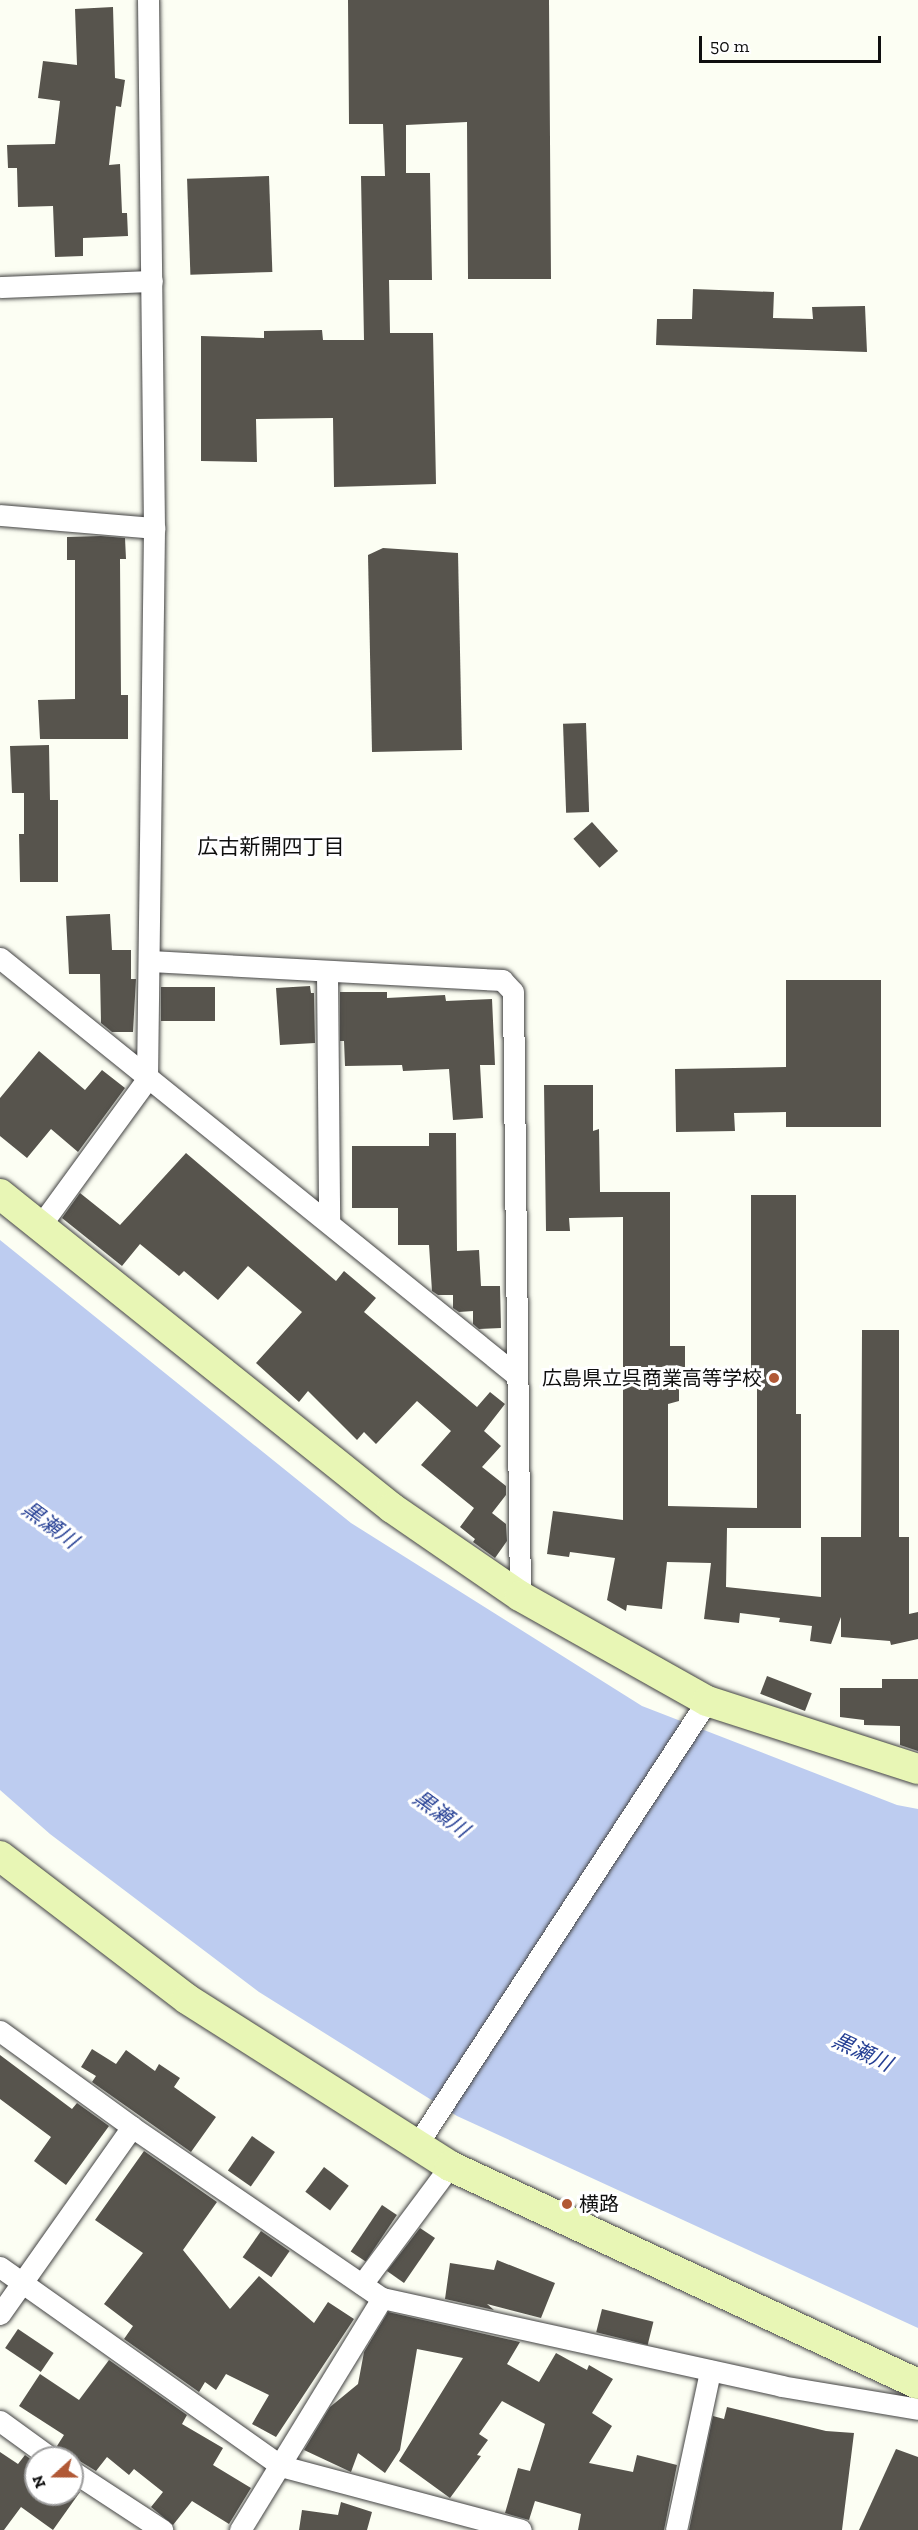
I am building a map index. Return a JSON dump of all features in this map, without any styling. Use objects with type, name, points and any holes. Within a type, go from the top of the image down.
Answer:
[{"type":"street","points":[[40,1226],[147,1079],[154,528],[148,0]]},
{"type":"street","points":[[0,287],[152,282]]},
{"type":"street","points":[[0,515],[154,528]]},
{"type":"street","points":[[0,958],[147,1079],[329,1220],[515,1374]]},
{"type":"street","points":[[150,961],[502,980],[513,992],[515,1374],[520,1596]]},
{"type":"street","points":[[327,972],[329,1220]]},
{"type":"street","points":[[0,1194],[392,1508],[520,1596],[702,1709],[918,1769]]},
{"type":"street","points":[[422,2136],[702,1709]]},
{"type":"street","points":[[0,1856],[187,1999],[422,2136],[450,2166],[918,2384]]},
{"type":"street","points":[[0,2031],[132,2127],[382,2298],[710,2371],[918,2409]]},
{"type":"street","points":[[0,2314],[132,2127]]},
{"type":"street","points":[[362,2284],[450,2166]]},
{"type":"street","points":[[0,2267],[281,2466],[521,2530]]},
{"type":"street","points":[[240,2530],[382,2298]]},
{"type":"street","points":[[676,2530],[710,2371]]},
{"type":"street","points":[[0,2421],[34,2446]]},
{"type":"street","points":[[84,2479],[162,2530]]},
{"type":"water","name":"黒瀬川","points":[[0,1240],[351,1523],[642,1706],[897,1805],[918,1809],[918,2328],[457,2116],[259,1992],[50,1834],[0,1790]]},
{"type":"building","points":[[348,0],[549,0],[551,279],[468,279],[467,122],[406,125],[406,173],[430,173],[432,280],[389,280],[390,333],[433,333],[436,484],[334,487],[333,418],[256,419],[257,462],[201,461],[201,336],[264,338],[264,331],[322,330],[323,340],[364,340],[361,176],[385,176],[383,124],[349,124]]},
{"type":"building","points":[[113,7],[115,78],[125,80],[121,107],[116,106],[109,165],[120,164],[122,213],[127,213],[128,236],[83,238],[83,256],[55,257],[53,206],[18,207],[17,168],[8,168],[7,145],[55,144],[60,101],[38,98],[43,61],[77,65],[75,9]]},
{"type":"building","points":[[269,176],[272,272],[190,275],[187,179]]},
{"type":"building","points":[[693,289],[774,292],[773,318],[813,319],[812,307],[865,306],[867,352],[656,345],[657,319],[692,319]]},
{"type":"building","points":[[67,537],[125,538],[126,559],[120,559],[121,695],[128,695],[128,739],[40,739],[38,700],[75,699],[75,560],[67,560]]},
{"type":"building","points":[[383,548],[458,553],[462,750],[372,752],[368,555]]},
{"type":"building","points":[[586,723],[589,812],[566,813],[563,724]]},
{"type":"building","points":[[49,745],[50,800],[58,800],[58,882],[20,882],[19,834],[24,834],[24,793],[12,793],[10,746]]},
{"type":"building","points":[[592,822],[618,851],[600,868],[573,839]]},
{"type":"building","points":[[110,914],[112,950],[131,950],[131,979],[136,979],[133,1032],[112,1032],[101,1023],[100,974],[69,974],[66,916]]},
{"type":"building","points":[[786,980],[881,980],[881,1127],[786,1127],[786,1112],[734,1113],[735,1131],[676,1132],[675,1069],[786,1067]]},
{"type":"building","points":[[310,986],[311,993],[314,993],[315,1043],[280,1045],[276,988]]},
{"type":"building","points":[[161,987],[215,987],[215,1021],[161,1021]]},
{"type":"building","points":[[340,992],[387,992],[387,998],[445,995],[446,1001],[492,999],[495,1065],[480,1065],[483,1118],[453,1120],[449,1069],[403,1071],[402,1065],[345,1066],[344,1041],[340,1041]]},
{"type":"building","points":[[39,1051],[85,1090],[102,1070],[125,1088],[78,1152],[51,1129],[27,1158],[0,1136],[0,1098]]},
{"type":"building","points":[[544,1085],[593,1085],[593,1131],[599,1129],[600,1192],[670,1192],[670,1346],[685,1346],[685,1368],[679,1368],[679,1401],[668,1404],[668,1506],[757,1508],[757,1368],[751,1368],[751,1195],[796,1195],[796,1414],[801,1414],[801,1528],[727,1528],[726,1587],[821,1597],[821,1537],[861,1537],[862,1330],[899,1330],[899,1537],[909,1537],[909,1614],[918,1612],[918,1639],[891,1645],[890,1641],[841,1637],[841,1617],[831,1644],[810,1641],[812,1626],[779,1622],[780,1618],[740,1613],[739,1623],[704,1619],[711,1563],[667,1562],[662,1609],[627,1605],[626,1611],[607,1600],[615,1558],[570,1552],[569,1557],[547,1554],[553,1511],[623,1520],[623,1217],[569,1218],[570,1231],[546,1231]]},
{"type":"building","points":[[429,1133],[456,1133],[457,1251],[479,1250],[481,1286],[500,1286],[501,1328],[479,1329],[473,1324],[473,1311],[459,1312],[453,1308],[453,1295],[438,1295],[432,1291],[429,1245],[398,1245],[398,1208],[352,1208],[352,1146],[429,1146]]},
{"type":"building","points":[[186,1153],[336,1281],[344,1271],[376,1298],[364,1312],[477,1407],[490,1392],[505,1404],[484,1431],[501,1446],[482,1467],[506,1486],[506,1495],[492,1513],[506,1524],[507,1541],[495,1558],[473,1542],[475,1539],[460,1527],[474,1508],[421,1465],[451,1431],[417,1401],[376,1444],[364,1432],[357,1440],[308,1391],[299,1402],[256,1363],[302,1312],[248,1266],[218,1300],[184,1271],[179,1276],[140,1244],[122,1266],[62,1218],[80,1193],[120,1225]]},
{"type":"building","points":[[767,1676],[812,1693],[805,1711],[760,1694]]},
{"type":"building","points":[[882,1679],[918,1679],[918,1751],[900,1745],[900,1726],[864,1725],[864,1720],[840,1717],[840,1688],[882,1688]]},
{"type":"building","points":[[92,2049],[116,2064],[126,2050],[155,2071],[159,2064],[180,2078],[174,2087],[216,2117],[191,2152],[92,2082],[96,2076],[81,2067]]},
{"type":"building","points":[[0,2055],[72,2109],[77,2103],[109,2126],[66,2185],[34,2161],[51,2137],[0,2099]]},
{"type":"building","points":[[252,2136],[275,2152],[251,2186],[228,2170]]},
{"type":"building","points":[[144,2151],[217,2202],[183,2250],[230,2309],[259,2276],[314,2323],[328,2302],[354,2319],[276,2437],[252,2424],[269,2395],[226,2374],[216,2390],[205,2382],[199,2392],[124,2339],[133,2326],[104,2304],[143,2253],[95,2220]]},
{"type":"building","points":[[324,2167],[349,2186],[330,2210],[305,2192]]},
{"type":"building","points":[[382,2205],[397,2215],[366,2261],[351,2251]]},
{"type":"building","points":[[420,2228],[435,2238],[404,2283],[387,2271]]},
{"type":"building","points":[[261,2231],[290,2251],[271,2277],[243,2257]]},
{"type":"building","points":[[497,2260],[555,2283],[541,2318],[487,2304],[494,2310],[445,2299],[450,2263],[494,2270]]},
{"type":"building","points":[[602,2309],[653,2322],[648,2345],[596,2332]]},
{"type":"building","points":[[388,2312],[520,2342],[507,2364],[539,2382],[556,2353],[587,2370],[589,2365],[613,2379],[592,2413],[612,2426],[589,2463],[633,2472],[637,2455],[677,2465],[664,2530],[578,2530],[581,2514],[535,2501],[529,2520],[505,2513],[518,2468],[530,2471],[545,2424],[502,2401],[479,2434],[488,2440],[477,2455],[481,2456],[450,2498],[399,2461],[463,2358],[417,2349],[400,2450],[385,2473],[358,2453],[351,2472],[304,2450],[330,2407],[358,2384],[364,2352]]},
{"type":"building","points":[[18,2329],[54,2353],[41,2372],[5,2348]]},
{"type":"building","points":[[109,2360],[187,2415],[182,2424],[223,2448],[213,2465],[251,2488],[229,2524],[192,2501],[173,2525],[151,2507],[163,2492],[134,2469],[129,2475],[107,2457],[96,2471],[84,2464],[84,2446],[57,2446],[64,2435],[19,2406],[40,2374],[79,2400]]},
{"type":"building","points":[[727,2407],[826,2431],[854,2433],[842,2530],[689,2530],[713,2416],[724,2419]]},
{"type":"building","points":[[896,2449],[918,2457],[918,2530],[859,2530]]},
{"type":"building","points":[[0,2452],[18,2464],[24,2456],[24,2506],[70,2506],[53,2530],[21,2507],[4,2530],[0,2530]]},
{"type":"building","points":[[341,2502],[372,2512],[367,2530],[299,2530],[302,2510],[338,2515]]},
{"type":"place","name":"広島県立呉商業高等学校","points":[[774,1378]]},
{"type":"place","name":"横路","points":[[567,2204]]},
{"type":"district","name":"広古新開四丁目","points":[[271,847]]}]
